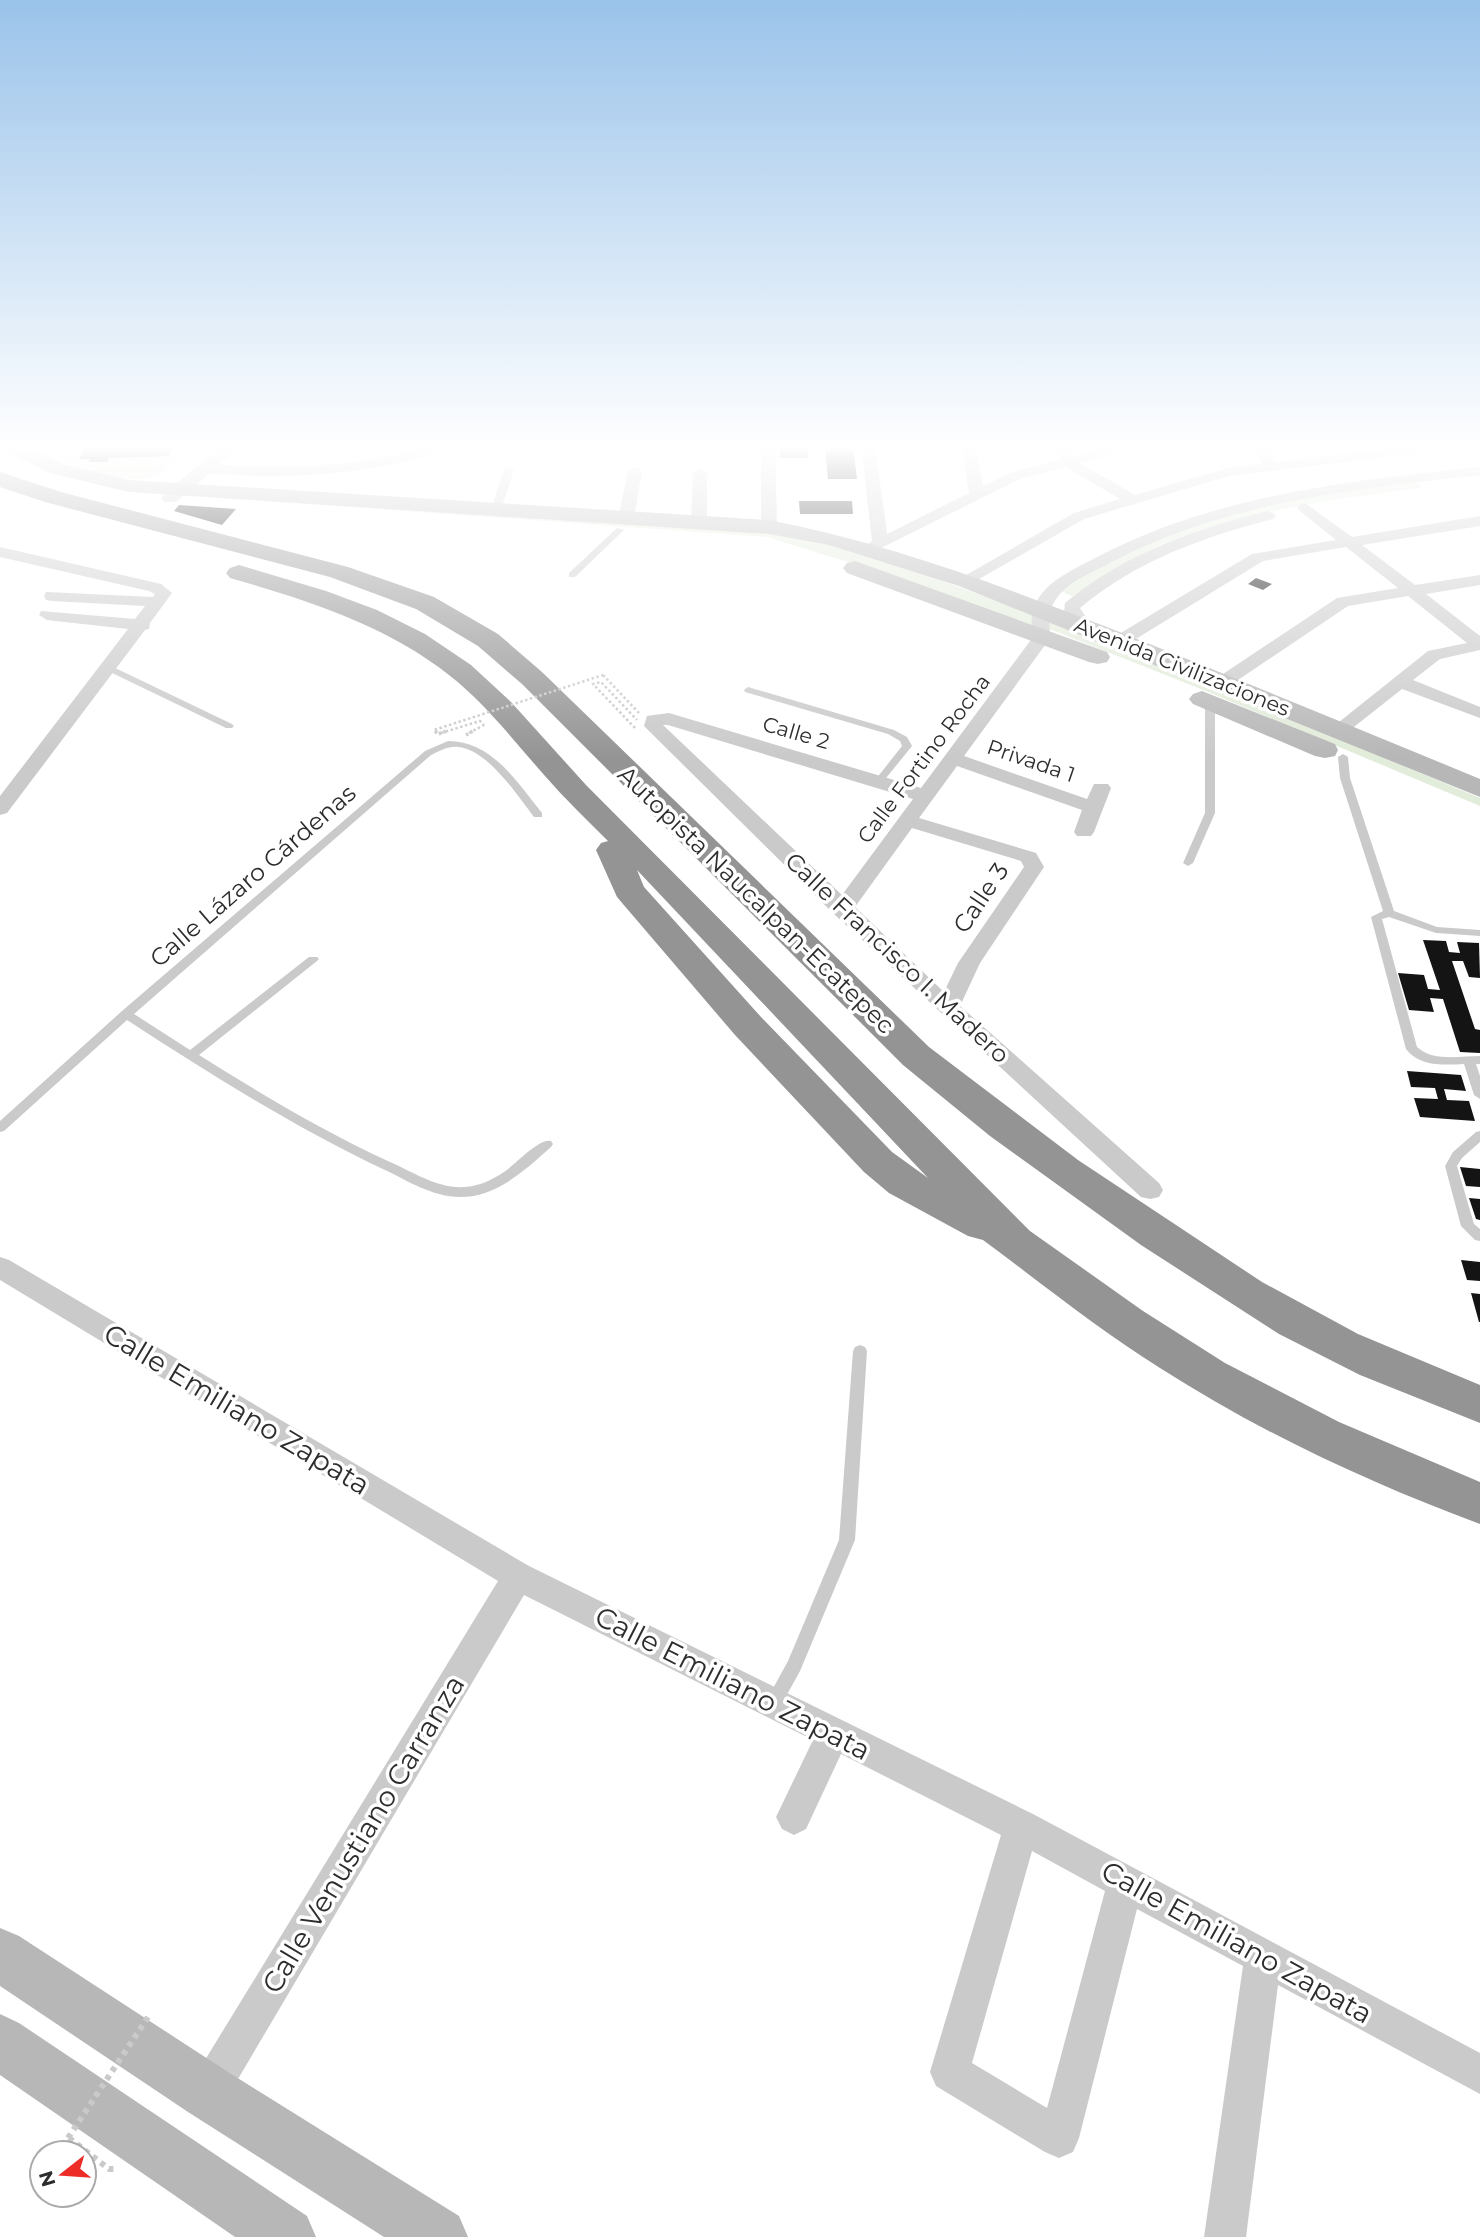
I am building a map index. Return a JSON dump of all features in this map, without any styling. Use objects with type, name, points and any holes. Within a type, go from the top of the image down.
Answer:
[{"type":"highway","name":"Autopista Naucalpan-Ecatepec","points":[[252,549],[339,572],[425,603],[488,640],[532,678],[906,1046],[969,1101],[1062,1170],[1248,1295],[1340,1346],[1418,1381],[1480,1404]]},
{"type":"highway","name":"Autopista Naucalpan-Ecatepec","points":[[216,566],[347,607],[395,628],[438,654],[484,692],[594,810],[689,904],[864,1089],[1015,1242]]},
{"type":"highway","name":"Autopista Naucalpan-Ecatepec","points":[[594,810],[629,890],[833,1118],[903,1183],[1015,1242]]},
{"type":"highway","name":"Autopista Naucalpan-Ecatepec","points":[[594,810],[611,836],[773,1016],[860,1105],[972,1212]]},
{"type":"highway","name":"Autopista Naucalpan-Ecatepec","points":[[612,850],[635,879],[847,1111],[911,1172],[1165,1348],[1250,1397],[1391,1468],[1480,1503]]},
{"type":"main road","points":[[853,549],[874,554],[898,584],[1132,669],[1216,692],[1343,757],[1480,814]]},
{"type":"main road","name":"Avenida Civilizaciones","points":[[874,554],[975,584],[1120,641],[1216,692],[1338,730],[1480,789]]},
{"type":"main road","points":[[898,584],[924,567]]},
{"type":"main road","points":[[957,607],[975,584]]},
{"type":"main road","points":[[0,1955],[208,2092],[438,2237]]},
{"type":"main road","points":[[0,2042],[286,2237]]},
{"type":"street","points":[[874,549],[874,554],[882,549]]},
{"type":"street","points":[[975,584],[1028,549]]},
{"type":"street","points":[[1042,637],[1037,623],[1046,597],[1118,549]]},
{"type":"street","points":[[1083,627],[1071,609],[1080,598],[1165,549]]},
{"type":"street","points":[[1120,641],[1253,559],[1304,549]]},
{"type":"street","points":[[1360,549],[1480,645]]},
{"type":"street","points":[[0,552],[155,587],[162,598]]},
{"type":"street","points":[[1216,692],[1343,602],[1480,580]]},
{"type":"street","points":[[52,596],[162,598]]},
{"type":"street","points":[[1,808],[162,598]]},
{"type":"street","points":[[47,615],[143,625]]},
{"type":"street","name":"Calle Fortino Rocha","points":[[842,909],[906,820],[955,759],[1042,637]]},
{"type":"street","points":[[1338,730],[1434,655],[1480,645]]},
{"type":"street","points":[[1399,681],[1480,713]]},
{"type":"street","name":"Calle 2","points":[[644,723],[668,719],[925,796]]},
{"type":"street","name":"Calle Francisco I. Madero","points":[[644,723],[653,726],[948,1008],[1150,1190]]},
{"type":"street","name":"Privada 1","points":[[955,759],[1092,807]]},
{"type":"street","name":"Privada 1","points":[[1084,832],[1101,788]]},
{"type":"street","name":"Calle 3","points":[[906,820],[1029,857],[1034,867],[969,963],[948,1008]]},
{"type":"street","name":"Calle Emiliano Zapata","points":[[0,1267],[518,1576],[833,1735],[1021,1826],[1480,2074]]},
{"type":"street","name":"Calle Venustiano Carranza","points":[[208,2092],[518,1576]]},
{"type":"street","points":[[794,1818],[833,1735]]},
{"type":"street","points":[[1021,1826],[950,2072],[1059,2138],[1126,1881]]},
{"type":"street","points":[[1225,2237],[1263,1956]]},
{"type":"lane","points":[[572,575],[598,549]]},
{"type":"lane","points":[[109,668],[229,726]]},
{"type":"lane","points":[[748,690],[891,732],[904,739],[907,746],[879,781]]},
{"type":"lane","points":[[1188,863],[1210,813],[1216,692]]},
{"type":"lane","name":"Calle Lázaro Cárdenas","points":[[0,1128],[126,1014],[428,753],[450,744],[470,746],[496,764],[538,816]]},
{"type":"lane","points":[[1343,757],[1345,779],[1389,913]]},
{"type":"lane","points":[[1480,933],[1436,930],[1389,913],[1376,917],[1412,1049],[1418,1056],[1430,1059],[1474,1060],[1480,1095]]},
{"type":"lane","points":[[190,1056],[313,959]]},
{"type":"lane","points":[[126,1014],[190,1056],[334,1142],[443,1191],[464,1192],[506,1179],[547,1144]]},
{"type":"lane","points":[[1480,1135],[1457,1155],[1451,1166],[1468,1226],[1480,1236]]},
{"type":"lane","points":[[773,1703],[794,1666],[847,1540],[860,1351]]},
{"type":"path","points":[[484,725],[480,721],[438,734],[434,730],[603,676],[644,723]]},
{"type":"path","points":[[600,682],[644,723],[593,684],[600,682]]},
{"type":"path","points":[[110,2169],[68,2138],[150,2014]]},
{"type":"green space","points":[[807,549],[847,549],[988,598],[1480,798],[1480,806],[1201,689],[1052,630],[999,618],[877,571]]},
{"type":"green space","points":[[1127,549],[1151,549],[1072,596],[1061,591]]},
{"type":"building","points":[[1256,578],[1272,584],[1263,590],[1248,584]]},
{"type":"building","points":[[1423,940],[1446,941],[1449,952],[1460,953],[1457,942],[1479,943],[1480,978],[1469,977],[1463,961],[1452,961],[1475,1029],[1480,1030],[1480,1053],[1460,1052],[1443,999],[1430,998],[1434,1012],[1409,1010],[1398,973],[1424,975],[1428,989],[1440,990]]},
{"type":"building","points":[[1407,1071],[1461,1075],[1466,1091],[1444,1089],[1447,1100],[1469,1101],[1475,1121],[1420,1117],[1414,1098],[1438,1099],[1435,1088],[1411,1087]]},
{"type":"building","points":[[1460,1167],[1480,1169],[1480,1187],[1466,1186]]},
{"type":"building","points":[[1469,1198],[1480,1199],[1480,1220],[1476,1219]]},
{"type":"building","points":[[1461,1260],[1480,1262],[1480,1281],[1467,1280]]},
{"type":"building","points":[[1471,1293],[1480,1294],[1480,1322],[1479,1322]]}]
